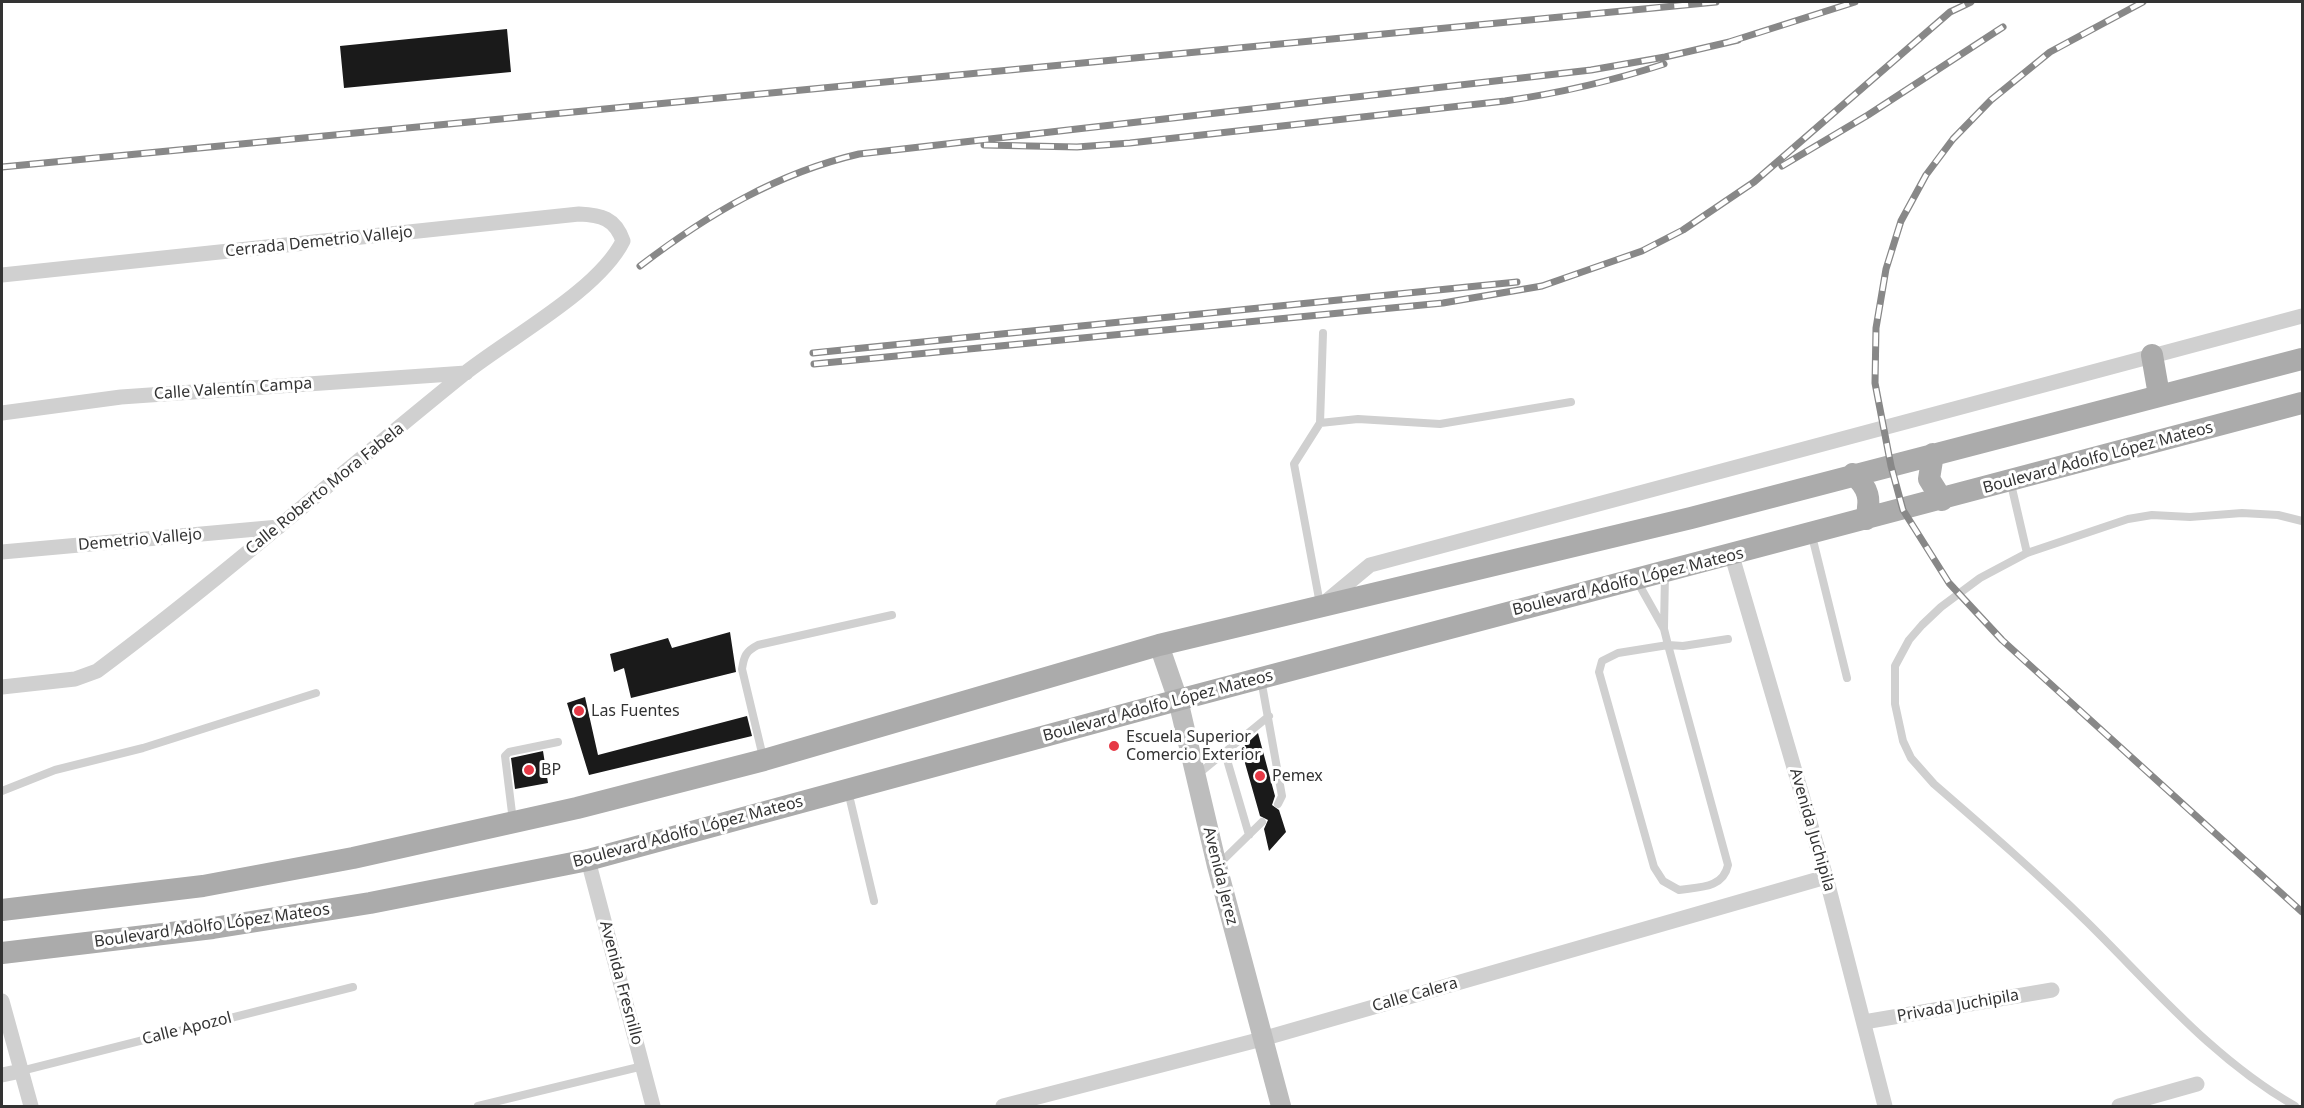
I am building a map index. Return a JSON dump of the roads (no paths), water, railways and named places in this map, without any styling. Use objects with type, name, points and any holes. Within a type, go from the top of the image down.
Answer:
[{"type":"main road","points":[[2152,355],[2159,395]]},
{"type":"main road","points":[[2,910],[203,886],[353,858],[514,823],[764,760],[1159,645],[1691,518],[2302,359]]},
{"type":"main road","name":"Boulevard Adolfo López Mateos","points":[[2,953],[246,923],[370,903],[588,860],[1178,700],[1636,579],[1732,556],[2302,403]]},
{"type":"main road","points":[[1933,454],[1929,479],[1942,500]]},
{"type":"main road","points":[[1853,474],[1863,483],[1869,494],[1866,519]]},
{"type":"street","name":"Cerrada Demetrio Vallejo","points":[[2,275],[579,214],[607,218],[618,227],[622,241]]},
{"type":"street","name":"Calle Roberto Mora Fabela","points":[[2,687],[75,679],[97,671],[279,527],[466,373],[572,295],[614,258],[622,241]]},
{"type":"street","points":[[1320,606],[1370,565],[2302,316]]},
{"type":"street","name":"Calle Valentín Campa","points":[[2,413],[122,397],[466,373]]},
{"type":"street","name":"Demetrio Vallejo","points":[[2,552],[279,527]]},
{"type":"street","name":"Avenida Juchipila","points":[[1732,556],[1826,877],[1885,1107]]},
{"type":"street","name":"Avenida Jerez","points":[[1159,645],[1178,700],[1217,866],[1281,1107]]},
{"type":"street","name":"Avenida Fresnillo","points":[[588,860],[653,1107]]},
{"type":"street","name":"Calle Calera","points":[[1003,1107],[1262,1039],[1826,877]]},
{"type":"street","name":"Privada Juchipila","points":[[1864,1022],[2052,990]]},
{"type":"street","points":[[2,1001],[31,1107]]},
{"type":"street","points":[[2,1075],[21,1071]]},
{"type":"street","points":[[2120,1107],[2197,1083]]},
{"type":"lane","points":[[1320,606],[1294,464],[1320,423],[1323,333]]},
{"type":"lane","points":[[1320,423],[1358,419],[1440,424],[1571,402]]},
{"type":"lane","points":[[2011,482],[2027,553]]},
{"type":"lane","points":[[2295,1107],[2265,1089],[2190,1027],[2088,923],[1934,784],[1911,758],[1903,741],[1895,704],[1895,666],[1909,640],[1941,607],[1980,578],[2027,553],[2128,519],[2152,515],[2190,517],[2242,513],[2302,521]]},
{"type":"lane","points":[[1812,534],[1846,678]]},
{"type":"lane","points":[[1665,572],[1664,629],[1668,645],[1728,865],[1723,879],[1717,883],[1679,890],[1663,881],[1654,867],[1599,672],[1602,661],[1612,655],[1640,648],[1668,645],[1695,645],[1728,639]]},
{"type":"lane","points":[[1636,579],[1664,629]]},
{"type":"lane","points":[[764,760],[742,669],[744,657],[749,650],[758,645],[892,615]]},
{"type":"lane","points":[[1261,678],[1282,796],[1278,804]]},
{"type":"lane","points":[[2,791],[55,770],[143,748],[316,693]]},
{"type":"lane","points":[[1195,776],[1269,716]]},
{"type":"lane","points":[[514,823],[506,756],[509,752],[558,742]]},
{"type":"lane","points":[[1225,753],[1249,835]]},
{"type":"lane","points":[[848,790],[874,901]]},
{"type":"lane","points":[[1217,866],[1262,822]]},
{"type":"lane","name":"Calle Apozol","points":[[21,1071],[353,987]]},
{"type":"lane","points":[[478,1107],[643,1066]]},
{"type":"railway","points":[[2,167],[1716,2]]},
{"type":"railway","points":[[1729,42],[1855,2]]},
{"type":"railway","points":[[814,364],[1443,303],[1542,286],[1642,251],[1683,230],[1754,182],[1950,12],[1971,2]]},
{"type":"railway","points":[[2143,2],[2050,52],[1991,100],[1953,139],[1926,175],[1901,221],[1886,269],[1876,328],[1875,383],[1891,466],[1903,510],[1949,583],[2002,640],[2302,912]]},
{"type":"railway","points":[[1782,166],[1868,115],[2003,27]]},
{"type":"railway","points":[[640,266],[717,213],[771,184],[829,162],[859,154],[1591,70],[1665,57],[1738,40]]},
{"type":"railway","points":[[984,145],[1077,147],[1130,143],[1505,101],[1586,86],[1664,64]]},
{"type":"railway","points":[[813,353],[1517,282]]},
{"type":"place","name":"Las Fuentes","points":[[579,711]]},
{"type":"place","name":"Escuela Superior Comercio Exterior","points":[[1114,746]]},
{"type":"place","name":"BP","points":[[529,770]]},
{"type":"place","name":"Pemex","points":[[1260,776]]}]
